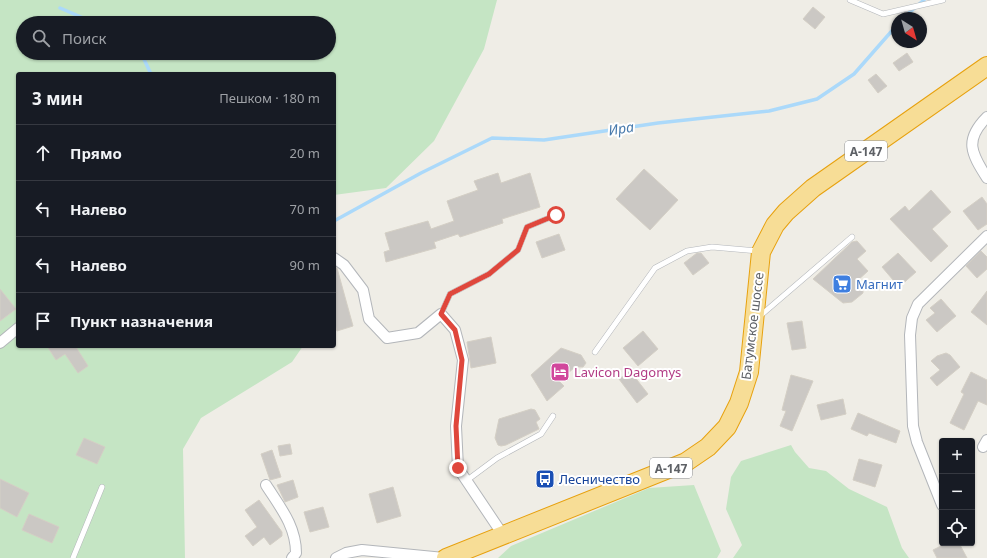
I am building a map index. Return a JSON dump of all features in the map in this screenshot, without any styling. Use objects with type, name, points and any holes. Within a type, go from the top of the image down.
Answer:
[{"type":"highway","name":"Батумское шоссе","points":[[445,558],[686,462],[708,447],[727,427],[739,403],[749,372],[761,252],[775,226],[786,212],[814,188],[987,66]]},
{"type":"street","points":[[987,117],[975,130],[972,152],[987,178]]},
{"type":"street","points":[[939,497],[917,442],[913,426],[910,335],[912,318],[918,304],[987,236]]},
{"type":"street","points":[[336,259],[344,265],[363,290],[369,319],[387,338],[418,333],[441,314],[455,330],[462,360],[456,426],[458,468],[503,535]]},
{"type":"street","points":[[0,343],[16,330]]},
{"type":"street","points":[[266,486],[290,523],[294,534],[296,553],[292,558]]},
{"type":"street","points":[[336,558],[346,553],[362,550],[445,558]]},
{"type":"lane","points":[[850,0],[883,14],[943,0]]},
{"type":"lane","points":[[441,314],[450,294],[489,274],[518,250],[527,227],[556,215]]},
{"type":"lane","points":[[754,321],[852,237]]},
{"type":"lane","points":[[595,352],[655,268],[687,251],[712,247],[761,252]]},
{"type":"lane","points":[[466,481],[497,458],[541,434],[553,416]]},
{"type":"lane","points":[[73,558],[102,487]]},
{"type":"green space","points":[[0,0],[497,0],[484,49],[434,141],[386,188],[336,195],[336,72],[16,72],[16,348],[302,348],[292,362],[201,418],[183,449],[185,558],[0,558]]},
{"type":"green space","points":[[791,445],[809,468],[826,471],[849,489],[887,507],[902,548],[909,558],[733,558],[742,545],[726,509],[731,477],[741,461]]},
{"type":"green space","points":[[694,485],[721,551],[717,558],[498,558],[511,546],[649,488]]},
{"type":"building","points":[[813,7],[825,17],[815,29],[803,19]]},
{"type":"building","points":[[907,53],[913,62],[899,71],[893,63]]},
{"type":"building","points":[[876,74],[887,86],[878,93],[868,80]]},
{"type":"building","points":[[644,169],[678,200],[650,230],[616,199]]},
{"type":"building","points":[[498,173],[501,183],[530,173],[540,207],[502,219],[503,223],[494,226],[460,237],[458,234],[434,242],[436,248],[386,262],[384,252],[390,250],[385,233],[428,221],[431,229],[454,221],[447,201],[478,190],[474,181]]},
{"type":"building","points":[[931,190],[951,212],[932,229],[948,246],[931,262],[890,219],[905,206],[909,211]]},
{"type":"building","points":[[982,197],[987,204],[987,224],[978,230],[963,211]]},
{"type":"building","points":[[559,234],[565,250],[542,258],[536,242]]},
{"type":"building","points":[[857,241],[866,251],[857,259],[868,271],[857,281],[863,288],[863,293],[852,302],[843,303],[813,279],[852,242]]},
{"type":"building","points":[[981,251],[987,257],[987,269],[977,278],[966,266]]},
{"type":"building","points":[[697,253],[701,253],[709,263],[693,275],[684,263]]},
{"type":"building","points":[[898,253],[916,272],[899,287],[882,267]]},
{"type":"building","points":[[336,268],[353,326],[337,331],[336,327]]},
{"type":"building","points":[[0,289],[16,309],[0,321]]},
{"type":"building","points":[[987,291],[987,325],[971,312]]},
{"type":"building","points":[[941,299],[956,316],[937,332],[926,320],[935,313],[930,308]]},
{"type":"building","points":[[802,321],[806,348],[792,350],[787,323]]},
{"type":"building","points":[[643,331],[658,349],[638,366],[623,348]]},
{"type":"building","points":[[491,337],[496,363],[471,368],[467,342]]},
{"type":"building","points":[[48,348],[77,348],[88,366],[78,373],[65,354],[56,360]]},
{"type":"building","points":[[561,348],[581,355],[586,363],[583,367],[575,367],[559,381],[564,386],[547,401],[531,375]]},
{"type":"building","points":[[946,353],[950,355],[960,367],[937,386],[930,378],[940,370],[931,361],[937,356]]},
{"type":"building","points":[[630,371],[648,394],[637,403],[619,379]]},
{"type":"building","points":[[971,372],[987,380],[987,405],[978,401],[964,430],[950,423],[964,394],[961,392]]},
{"type":"building","points":[[791,375],[813,381],[792,431],[780,426],[786,411],[782,410]]},
{"type":"building","points":[[843,399],[846,414],[821,420],[817,405]]},
{"type":"building","points":[[531,409],[535,410],[540,419],[536,422],[539,429],[506,445],[498,445],[495,438],[499,419]]},
{"type":"building","points":[[858,413],[900,431],[896,443],[869,433],[867,436],[851,429]]},
{"type":"building","points":[[84,438],[105,447],[97,464],[76,455]]},
{"type":"building","points":[[290,444],[292,454],[280,456],[278,446]]},
{"type":"building","points":[[272,450],[281,477],[270,480],[261,454]]},
{"type":"building","points":[[859,459],[882,465],[875,487],[853,480]]},
{"type":"building","points":[[0,479],[29,493],[17,517],[0,508]]},
{"type":"building","points":[[293,480],[298,497],[285,502],[277,485]]},
{"type":"building","points":[[393,487],[401,516],[377,523],[369,494]]},
{"type":"building","points":[[259,500],[282,532],[282,536],[270,545],[264,537],[253,546],[245,536],[257,527],[245,510]]},
{"type":"building","points":[[323,507],[329,527],[310,532],[304,512]]},
{"type":"building","points":[[29,514],[59,527],[52,543],[22,530]]},
{"type":"building","points":[[941,546],[961,546],[967,558],[937,558],[933,550]]},
{"type":"waterway","name":"Ира","points":[[910,12],[924,0]]},
{"type":"waterway","name":"Ира","points":[[60,8],[79,16]]},
{"type":"waterway","name":"Ира","points":[[336,220],[421,173],[492,138],[544,140],[658,123],[769,111],[817,99],[854,74],[891,32]]},
{"type":"waterway","name":"Ира","points":[[144,60],[150,72]]},
{"type":"place","name":"Магнит","points":[[842,284]]},
{"type":"place","name":"Lavicon Dagomys","points":[[560,372]]},
{"type":"place","name":"Лесничество","points":[[545,479]]},
{"type":"route","points":[[458,468],[456,426],[462,360],[455,330],[441,314],[450,294],[489,274],[518,250],[527,227],[556,215]]}]
